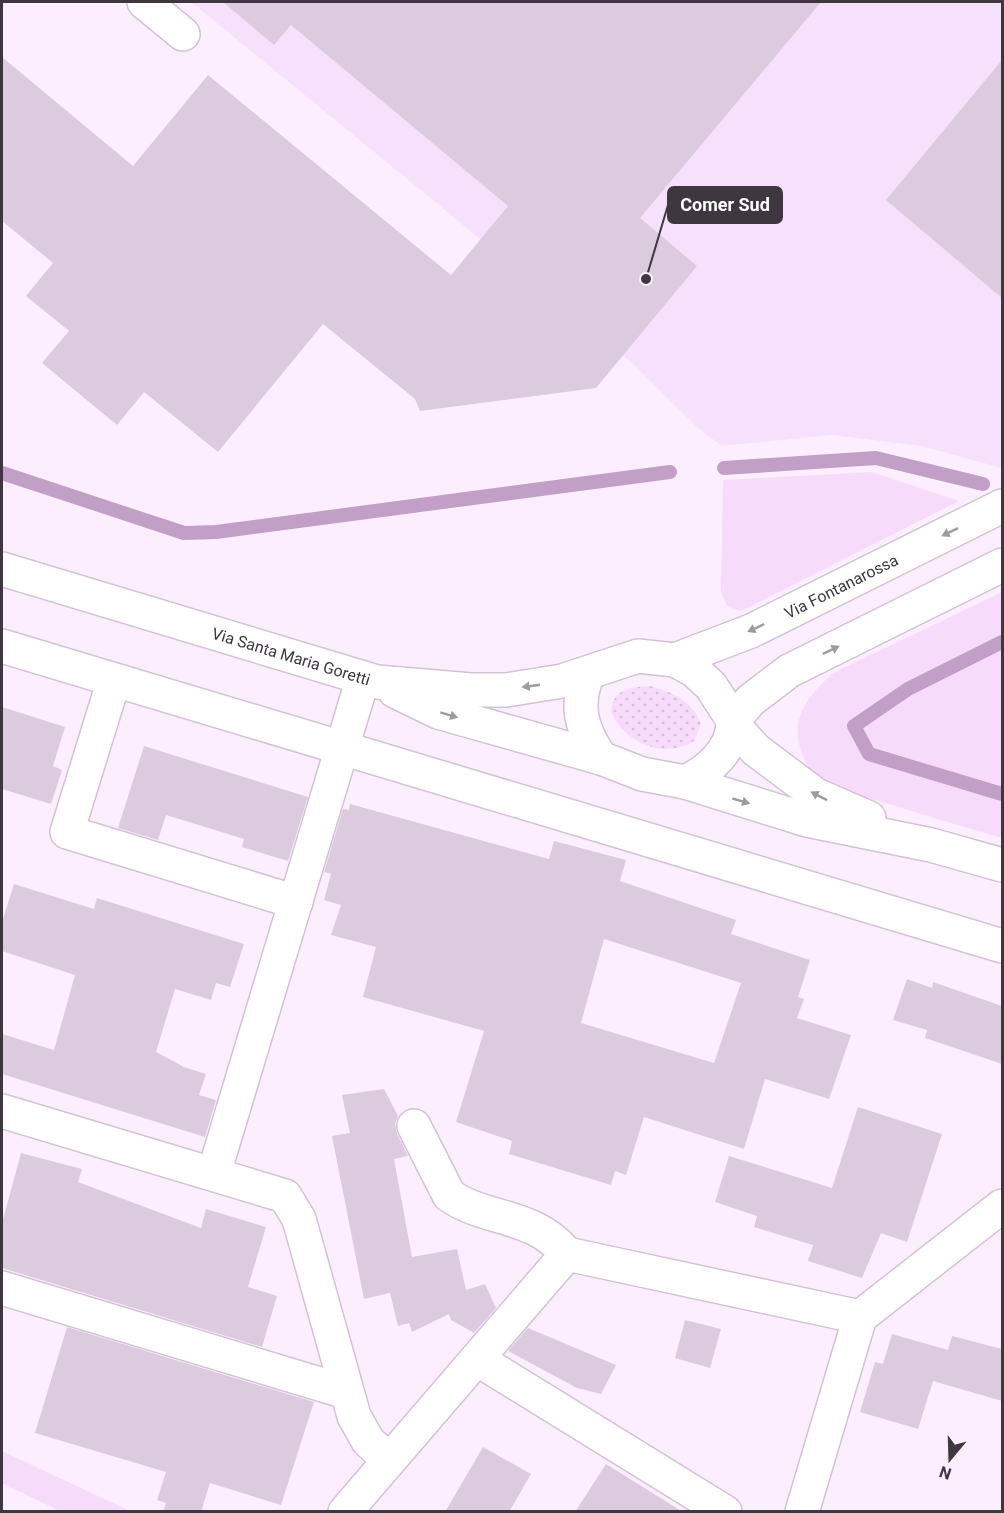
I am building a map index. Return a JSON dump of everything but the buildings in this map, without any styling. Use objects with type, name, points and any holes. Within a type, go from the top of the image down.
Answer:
[{"type":"street","points":[[144,2],[183,34]]},
{"type":"street","name":"Via Fontanarossa","points":[[675,660],[751,631],[1002,506]]},
{"type":"street","points":[[685,782],[711,767],[721,756],[728,743],[733,722],[769,685],[789,671],[1002,565]]},
{"type":"street","name":"Via Santa Maria Goretti","points":[[2,569],[370,680],[471,690],[506,690],[534,687],[588,674]]},
{"type":"street","points":[[2,646],[1002,946]]},
{"type":"street","points":[[601,758],[587,735],[580,715],[583,685],[588,674],[638,656],[675,660],[695,671],[711,686],[733,722],[756,750],[816,795],[931,845]]},
{"type":"street","points":[[114,680],[67,832],[296,902]]},
{"type":"street","points":[[214,1173],[342,748],[370,680],[438,712],[601,758],[642,774],[685,782],[807,820],[931,845],[1002,865]]},
{"type":"street","points":[[2,1111],[285,1196],[299,1219],[354,1416],[368,1441],[389,1460]]},
{"type":"street","points":[[414,1126],[448,1195],[542,1232],[557,1241],[567,1254],[860,1317]]},
{"type":"street","points":[[802,1512],[860,1317],[1002,1206]]},
{"type":"street","points":[[345,1512],[567,1254]]},
{"type":"street","points":[[2,1288],[346,1392]]},
{"type":"street","points":[[477,1359],[725,1512]]},
{"type":"shaded area","points":[[191,2],[1002,2],[1002,468],[921,446],[832,435],[722,446],[699,429],[634,365]]},
{"type":"shaded area","points":[[872,472],[959,501],[741,611],[727,606],[721,592],[723,480]]},
{"type":"shaded area","points":[[1002,592],[1002,838],[847,793],[818,779],[804,759],[798,731],[803,710],[815,691],[833,673]]},
{"type":"shaded area","points":[[651,686],[681,699],[693,710],[701,724],[694,741],[670,749],[658,748],[635,740],[617,722],[611,711],[615,698],[631,688]]},
{"type":"shaded area","points":[[2,1451],[130,1511],[60,1511],[2,1483]]},
{"type":"waterway","points":[[724,468],[876,458],[983,484]]},
{"type":"waterway","points":[[2,473],[184,533],[216,532],[670,472]]},
{"type":"waterway","points":[[1002,642],[908,689],[854,726],[869,754],[1002,794]]},
{"type":"place","name":"Comer Sud","points":[[646,279]]}]
